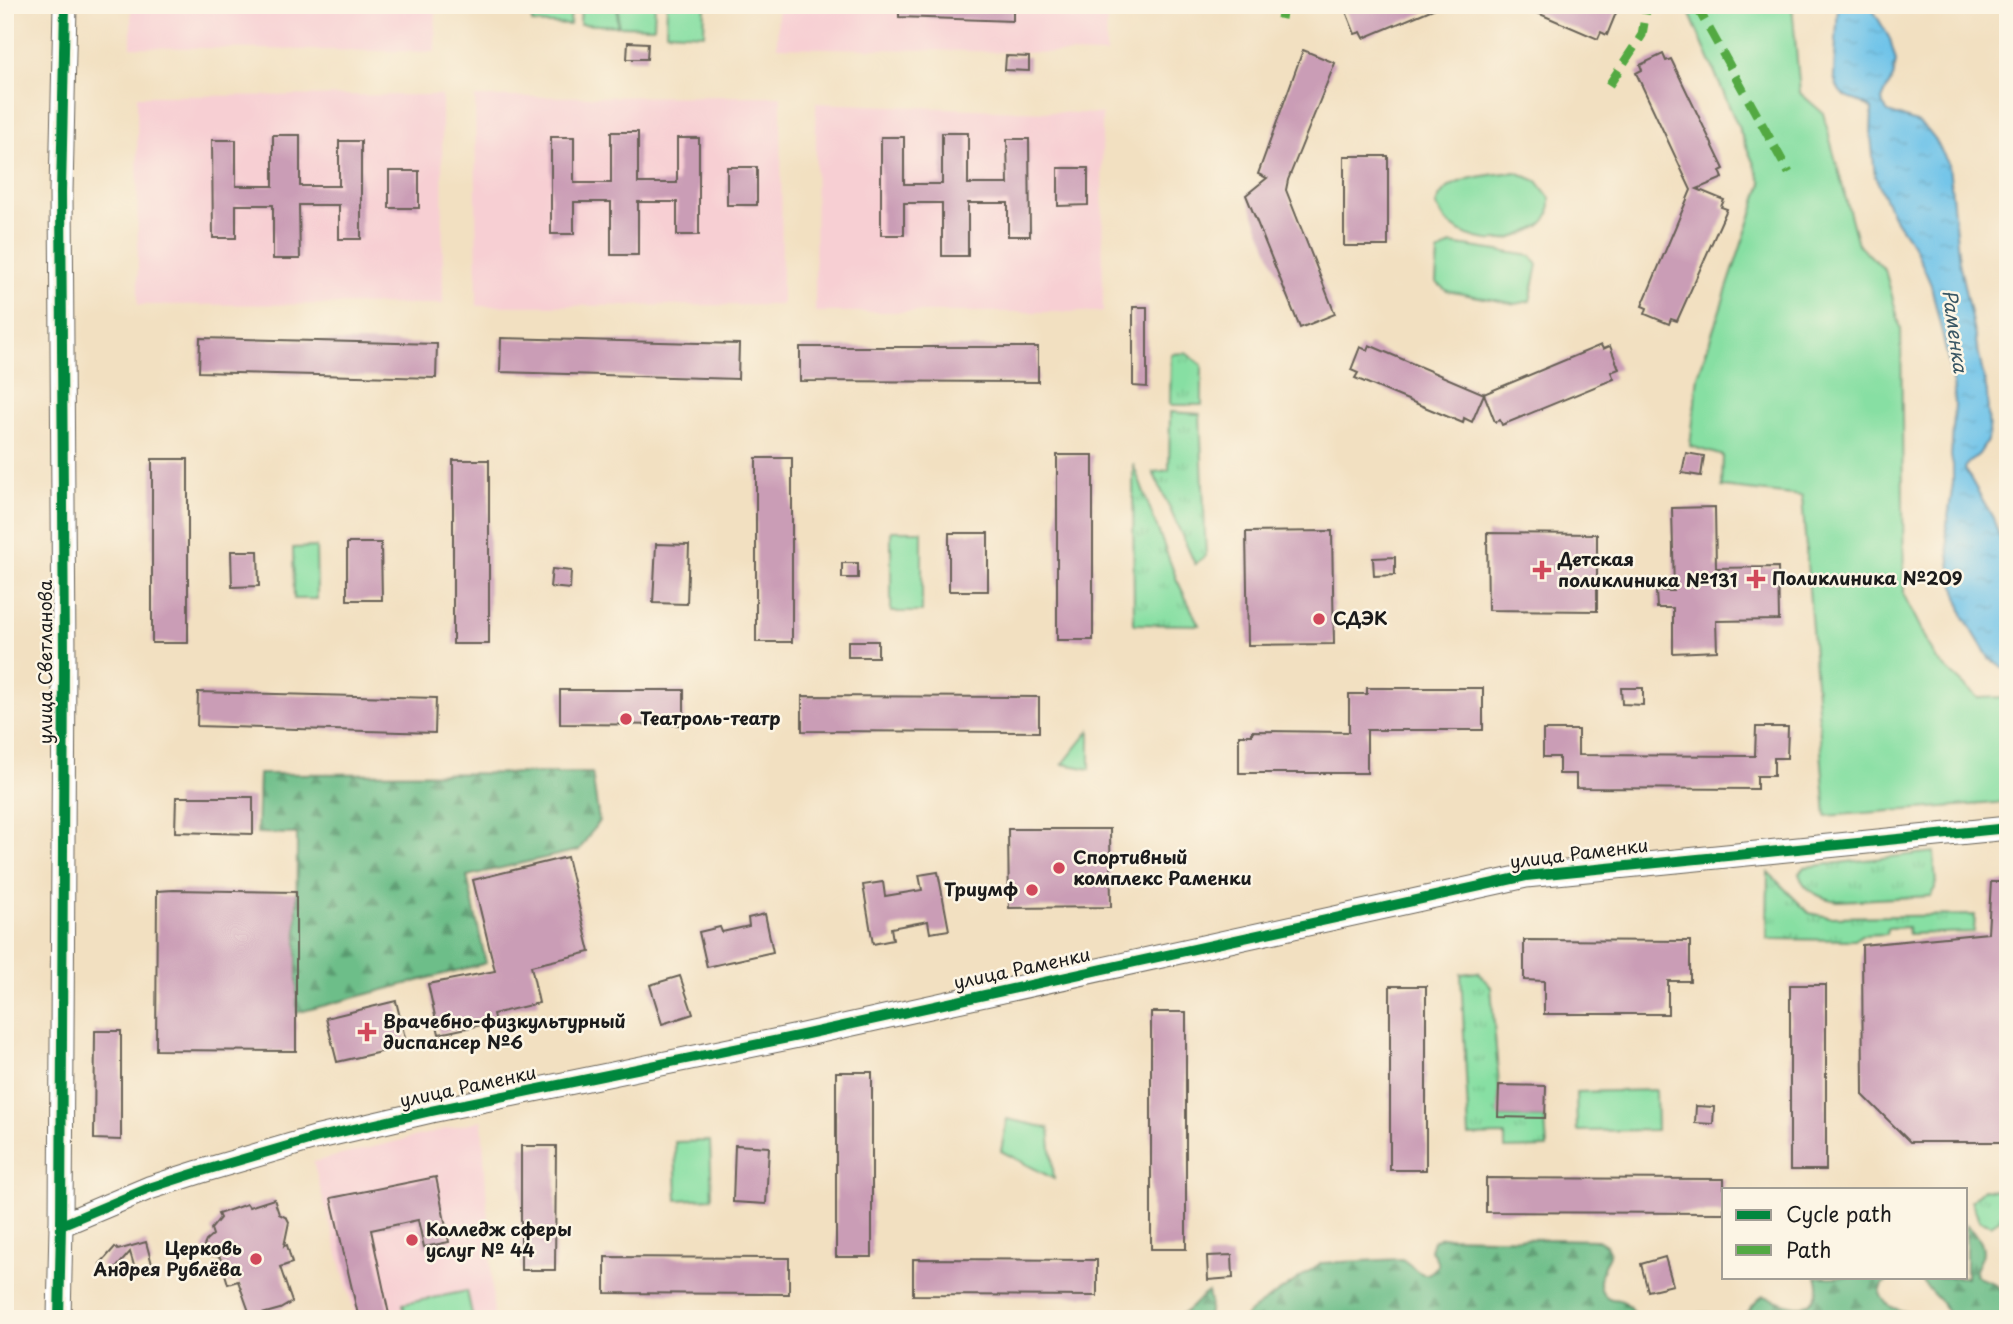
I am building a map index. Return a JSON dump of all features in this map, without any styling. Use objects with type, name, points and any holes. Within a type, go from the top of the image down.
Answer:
[{"type":"street","name":"улица Светланова","points":[[59,1319],[64,658],[61,192],[65,5]]},
{"type":"street","name":"улица Раменки","points":[[61,1225],[149,1188],[315,1138],[432,1111],[798,1036],[1525,876],[2008,828]]},
{"type":"shaded area","points":[[131,5],[436,5],[435,52],[131,47]]},
{"type":"shaded area","points":[[778,5],[1107,5],[1106,54],[777,47]]},
{"type":"shaded area","points":[[442,95],[443,304],[138,305],[137,96]]},
{"type":"shaded area","points":[[781,96],[782,305],[477,306],[475,97]]},
{"type":"shaded area","points":[[816,103],[1102,114],[1103,312],[815,312]]},
{"type":"shaded area","points":[[7,425],[8,747],[5,747]]},
{"type":"shaded area","name":"Колледж сферы услуг № 44","points":[[482,1120],[494,1319],[356,1319],[313,1162]]},
{"type":"green space","points":[[532,5],[571,5],[570,25],[532,23]]},
{"type":"green space","points":[[581,5],[618,5],[617,26],[580,24]]},
{"type":"green space","points":[[619,5],[655,5],[654,27],[618,26]]},
{"type":"green space","points":[[667,5],[705,5],[704,34],[666,32]]},
{"type":"green space","points":[[1686,5],[1792,5],[1800,93],[1823,113],[1858,244],[1885,270],[1901,329],[1904,595],[1936,659],[1978,698],[2008,697],[2008,802],[1826,816],[1802,496],[1722,487],[1723,456],[1690,446],[1698,376],[1762,183]]},
{"type":"green space","points":[[1516,172],[1537,181],[1550,198],[1547,217],[1528,232],[1508,239],[1478,238],[1449,224],[1436,206],[1440,196],[1457,183],[1481,176]]},
{"type":"green space","points":[[1451,244],[1531,256],[1538,265],[1530,301],[1516,304],[1447,291],[1436,282],[1438,253]]},
{"type":"green space","points":[[1186,353],[1202,365],[1202,405],[1170,405],[1171,354]]},
{"type":"green space","points":[[1170,412],[1200,414],[1206,556],[1195,564],[1153,472],[1169,470]]},
{"type":"green space","points":[[1133,464],[1177,580],[1199,625],[1134,624]]},
{"type":"green space","points":[[891,531],[922,531],[922,612],[891,612]]},
{"type":"green space","points":[[316,547],[317,599],[294,599],[293,548]]},
{"type":"green space","points":[[1090,730],[1090,769],[1063,764]]},
{"type":"green space","points":[[592,773],[599,821],[579,850],[467,876],[486,963],[296,1013],[297,834],[257,833],[259,774]]},
{"type":"green space","points":[[1934,852],[1936,888],[1931,896],[1838,901],[1814,893],[1801,880],[1799,874],[1804,867]]},
{"type":"green space","points":[[1768,872],[1809,913],[1829,917],[1975,915],[1974,932],[1909,934],[1908,927],[1887,928],[1886,934],[1861,935],[1855,940],[1767,939]]},
{"type":"green space","points":[[1478,972],[1491,987],[1499,1117],[1545,1118],[1547,1148],[1505,1149],[1505,1135],[1469,1136],[1461,974]]},
{"type":"green space","points":[[1656,1090],[1657,1130],[1577,1131],[1576,1092]]},
{"type":"green space","points":[[1007,1119],[1049,1128],[1054,1179],[1001,1151]]},
{"type":"green space","points":[[710,1141],[712,1198],[677,1200],[675,1142]]},
{"type":"green space","points":[[1983,1189],[1996,1190],[2008,1201],[2006,1215],[1991,1225],[1980,1221],[1971,1201]]},
{"type":"green space","points":[[1968,1227],[1980,1240],[1983,1249],[1975,1275],[1999,1288],[2004,1297],[2008,1319],[1952,1319],[1942,1303],[1918,1278],[1968,1278]]},
{"type":"green space","points":[[1441,1237],[1598,1240],[1606,1245],[1610,1253],[1601,1275],[1602,1291],[1608,1298],[1627,1304],[1636,1319],[1244,1319],[1247,1314],[1321,1263],[1402,1259],[1420,1273],[1428,1274],[1438,1265],[1430,1250],[1433,1241]]},
{"type":"green space","points":[[1816,1278],[1892,1278],[1883,1284],[1880,1293],[1883,1300],[1893,1308],[1923,1319],[1740,1319],[1764,1296],[1797,1306],[1809,1303],[1818,1290]]},
{"type":"green space","points":[[467,1291],[473,1319],[406,1319],[403,1304]]},
{"type":"green space","points":[[1208,1292],[1208,1319],[1180,1319],[1182,1314]]},
{"type":"green space","points":[[1702,1313],[1728,1319],[1685,1319]]},
{"type":"water","name":"Раменка","points":[[1838,5],[1870,5],[1890,39],[1896,61],[1893,78],[1882,100],[1883,105],[1888,112],[1919,123],[1928,131],[1949,165],[1959,262],[1987,393],[1989,434],[1979,454],[1965,469],[1993,518],[2008,561],[2008,671],[1989,658],[1964,617],[1952,576],[1946,531],[1953,483],[1953,382],[1931,285],[1915,248],[1893,216],[1875,176],[1871,136],[1872,109],[1844,95],[1834,76]]},
{"type":"building","points":[[899,5],[1013,5],[1013,21],[899,17]]},
{"type":"building","points":[[1356,5],[1440,6],[1364,38],[1361,32],[1355,34],[1345,9]]},
{"type":"building","points":[[1519,5],[1612,5],[1610,10],[1616,13],[1607,35],[1601,32],[1598,39]]},
{"type":"building","points":[[628,42],[648,43],[647,59],[627,59]]},
{"type":"building","points":[[1303,50],[1335,63],[1286,190],[1335,314],[1300,328],[1246,195],[1267,178],[1258,174]]},
{"type":"building","points":[[1663,54],[1666,61],[1671,59],[1724,169],[1720,171],[1723,178],[1697,189],[1724,200],[1721,207],[1727,209],[1677,321],[1671,319],[1669,324],[1645,314],[1647,308],[1642,306],[1691,190],[1636,73],[1642,70],[1640,65]]},
{"type":"building","points":[[1006,56],[1029,57],[1029,71],[1005,70]]},
{"type":"building","points":[[611,132],[638,132],[638,183],[677,183],[677,138],[699,138],[699,235],[677,235],[677,202],[638,202],[638,255],[611,255],[611,202],[574,202],[574,234],[551,234],[551,137],[574,137],[574,183],[611,183]]},
{"type":"building","points":[[942,133],[968,133],[968,184],[1008,184],[1007,139],[1029,139],[1030,236],[1008,236],[1008,203],[968,203],[968,256],[942,256],[942,203],[904,203],[904,235],[881,235],[881,137],[904,137],[904,184],[942,184]]},
{"type":"building","points":[[273,135],[300,135],[300,186],[339,186],[339,141],[361,141],[361,239],[339,239],[339,205],[299,205],[300,259],[273,259],[273,205],[236,205],[236,238],[213,238],[212,140],[236,140],[236,186],[273,186]]},
{"type":"building","points":[[1344,156],[1388,156],[1388,246],[1344,246]]},
{"type":"building","points":[[727,167],[757,167],[757,205],[727,205]]},
{"type":"building","points":[[1058,168],[1088,168],[1088,205],[1058,206]]},
{"type":"building","points":[[389,171],[419,171],[419,208],[389,208]]},
{"type":"building","points":[[1133,307],[1147,307],[1147,387],[1133,386]]},
{"type":"building","points":[[200,338],[437,344],[436,378],[199,372]]},
{"type":"building","points":[[501,338],[739,344],[738,379],[500,372]]},
{"type":"building","points":[[1369,345],[1484,394],[1472,422],[1464,418],[1463,423],[1355,378],[1358,373],[1351,370],[1360,347],[1367,350]]},
{"type":"building","points":[[1601,345],[1603,349],[1610,346],[1619,369],[1611,372],[1614,379],[1502,425],[1500,420],[1495,422],[1484,394]]},
{"type":"building","points":[[800,347],[1038,347],[1038,382],[800,381]]},
{"type":"building","points":[[1686,453],[1704,456],[1701,476],[1682,473]]},
{"type":"building","points":[[1057,455],[1093,455],[1093,640],[1057,640]]},
{"type":"building","points":[[756,458],[792,458],[792,642],[756,642]]},
{"type":"building","points":[[152,459],[188,459],[188,643],[152,643]]},
{"type":"building","points":[[453,460],[489,460],[489,644],[453,644]]},
{"type":"building","name":"Поликлиника №209","points":[[1715,507],[1716,568],[1778,567],[1779,620],[1716,621],[1717,651],[1673,653],[1673,608],[1657,608],[1656,591],[1674,591],[1672,508]]},
{"type":"building","points":[[1332,531],[1334,644],[1248,645],[1246,532]]},
{"type":"building","points":[[949,533],[988,533],[988,591],[949,591]]},
{"type":"building","name":"Детская поликлиника №131","points":[[1487,533],[1597,534],[1597,611],[1488,610]]},
{"type":"building","points":[[347,543],[381,543],[382,600],[347,600]]},
{"type":"building","points":[[656,544],[689,545],[687,604],[653,603]]},
{"type":"building","points":[[231,551],[258,551],[259,586],[232,587]]},
{"type":"building","points":[[1395,557],[1395,575],[1374,576],[1373,558]]},
{"type":"building","points":[[842,563],[858,563],[858,578],[842,578]]},
{"type":"building","points":[[552,569],[571,571],[570,589],[550,587]]},
{"type":"building","points":[[848,641],[878,641],[878,657],[848,657]]},
{"type":"building","points":[[1367,688],[1483,688],[1483,730],[1367,730],[1367,773],[1239,773],[1239,735],[1252,735],[1252,731],[1349,732],[1349,694],[1367,694]]},
{"type":"building","points":[[1621,688],[1643,688],[1643,705],[1622,704]]},
{"type":"building","points":[[560,690],[684,690],[684,725],[560,724]]},
{"type":"building","points":[[198,692],[436,698],[435,733],[197,726]]},
{"type":"building","points":[[802,696],[1039,697],[1039,732],[802,731]]},
{"type":"building","points":[[1756,727],[1788,727],[1787,758],[1774,758],[1774,776],[1757,776],[1757,789],[1576,788],[1576,774],[1559,774],[1559,757],[1543,757],[1543,730],[1578,730],[1578,755],[1755,756]]},
{"type":"building","points":[[176,797],[253,797],[253,834],[175,832]]},
{"type":"building","name":"Спортивный комплекс Раменки","points":[[1008,829],[1110,829],[1111,907],[1009,908]]},
{"type":"building","points":[[567,857],[590,952],[531,966],[539,1003],[493,1014],[495,1022],[439,1034],[428,984],[495,971],[473,880]]},
{"type":"building","points":[[938,872],[949,930],[930,933],[928,921],[891,928],[893,940],[873,944],[863,885],[883,882],[885,896],[922,890],[919,875]]},
{"type":"building","points":[[1991,882],[2008,882],[2008,1142],[1910,1142],[1863,1095],[1862,945],[1988,933]]},
{"type":"building","points":[[157,891],[296,892],[296,1051],[156,1050]]},
{"type":"building","points":[[765,914],[773,952],[707,967],[699,932],[720,927],[722,932],[749,926],[748,918]]},
{"type":"building","points":[[1524,940],[1690,941],[1690,981],[1668,981],[1668,1014],[1544,1014],[1544,981],[1524,980]]},
{"type":"building","points":[[680,976],[693,1014],[662,1024],[650,985]]},
{"type":"building","points":[[1790,985],[1826,985],[1826,1170],[1790,1170]]},
{"type":"building","points":[[1390,986],[1426,986],[1426,1170],[1390,1170]]},
{"type":"building","name":"Врачебно-физкультурный диспансер №6","points":[[396,1001],[407,1046],[337,1062],[326,1018]]},
{"type":"building","points":[[1151,1012],[1186,1012],[1186,1249],[1151,1249]]},
{"type":"building","points":[[95,1031],[121,1031],[121,1140],[94,1139]]},
{"type":"building","points":[[836,1072],[872,1072],[872,1257],[836,1257]]},
{"type":"building","points":[[1499,1085],[1546,1086],[1545,1118],[1498,1117]]},
{"type":"building","points":[[1696,1106],[1714,1107],[1713,1124],[1695,1123]]},
{"type":"building","points":[[735,1145],[769,1147],[766,1204],[733,1202]]},
{"type":"building","points":[[521,1146],[556,1146],[555,1270],[521,1270]]},
{"type":"building","points":[[436,1177],[449,1242],[424,1247],[418,1220],[371,1230],[390,1319],[359,1319],[331,1198]]},
{"type":"building","points":[[1486,1178],[1724,1179],[1722,1213],[1486,1212]]},
{"type":"building","name":"Церковь Андрея Рублёва","points":[[274,1199],[279,1214],[289,1222],[284,1246],[287,1245],[292,1263],[280,1267],[292,1302],[280,1309],[251,1317],[238,1281],[228,1284],[220,1257],[209,1255],[203,1248],[213,1235],[211,1229],[220,1218],[218,1214],[247,1204],[249,1207]]},
{"type":"building","points":[[146,1242],[152,1264],[135,1269],[130,1252],[111,1274],[100,1264],[115,1247],[118,1250]]},
{"type":"building","points":[[1232,1255],[1233,1278],[1208,1280],[1207,1256]]},
{"type":"building","points":[[605,1257],[789,1258],[789,1294],[605,1293]]},
{"type":"building","points":[[1665,1257],[1673,1285],[1648,1291],[1641,1264]]},
{"type":"building","points":[[913,1259],[1097,1260],[1097,1296],[913,1295]]},
{"type":"marked path","points":[[1281,19],[1283,5]]},
{"type":"marked path","points":[[1609,85],[1642,35],[1647,5]]},
{"type":"marked path","points":[[1696,5],[1789,173]]},
{"type":"cycle path","points":[[59,1319],[64,658],[61,192],[65,5]]},
{"type":"cycle path","points":[[61,1225],[149,1188],[315,1138],[431,1111],[798,1036],[1526,876],[2008,828]]},
{"type":"place","name":"Детская поликлиника №131","points":[[1542,570]]},
{"type":"place","name":"Поликлиника №209","points":[[1756,579]]},
{"type":"place","name":"СДЭК","points":[[1319,619]]},
{"type":"place","name":"Театроль-театр","points":[[626,719]]},
{"type":"place","name":"Спортивный комплекс Раменки","points":[[1059,868]]},
{"type":"place","name":"Триумф","points":[[1032,890]]},
{"type":"place","name":"Врачебно-физкультурный диспансер №6","points":[[367,1032]]},
{"type":"place","name":"Колледж сферы услуг № 44","points":[[412,1240]]},
{"type":"place","name":"Церковь Андрея Рублёва","points":[[256,1259]]}]
